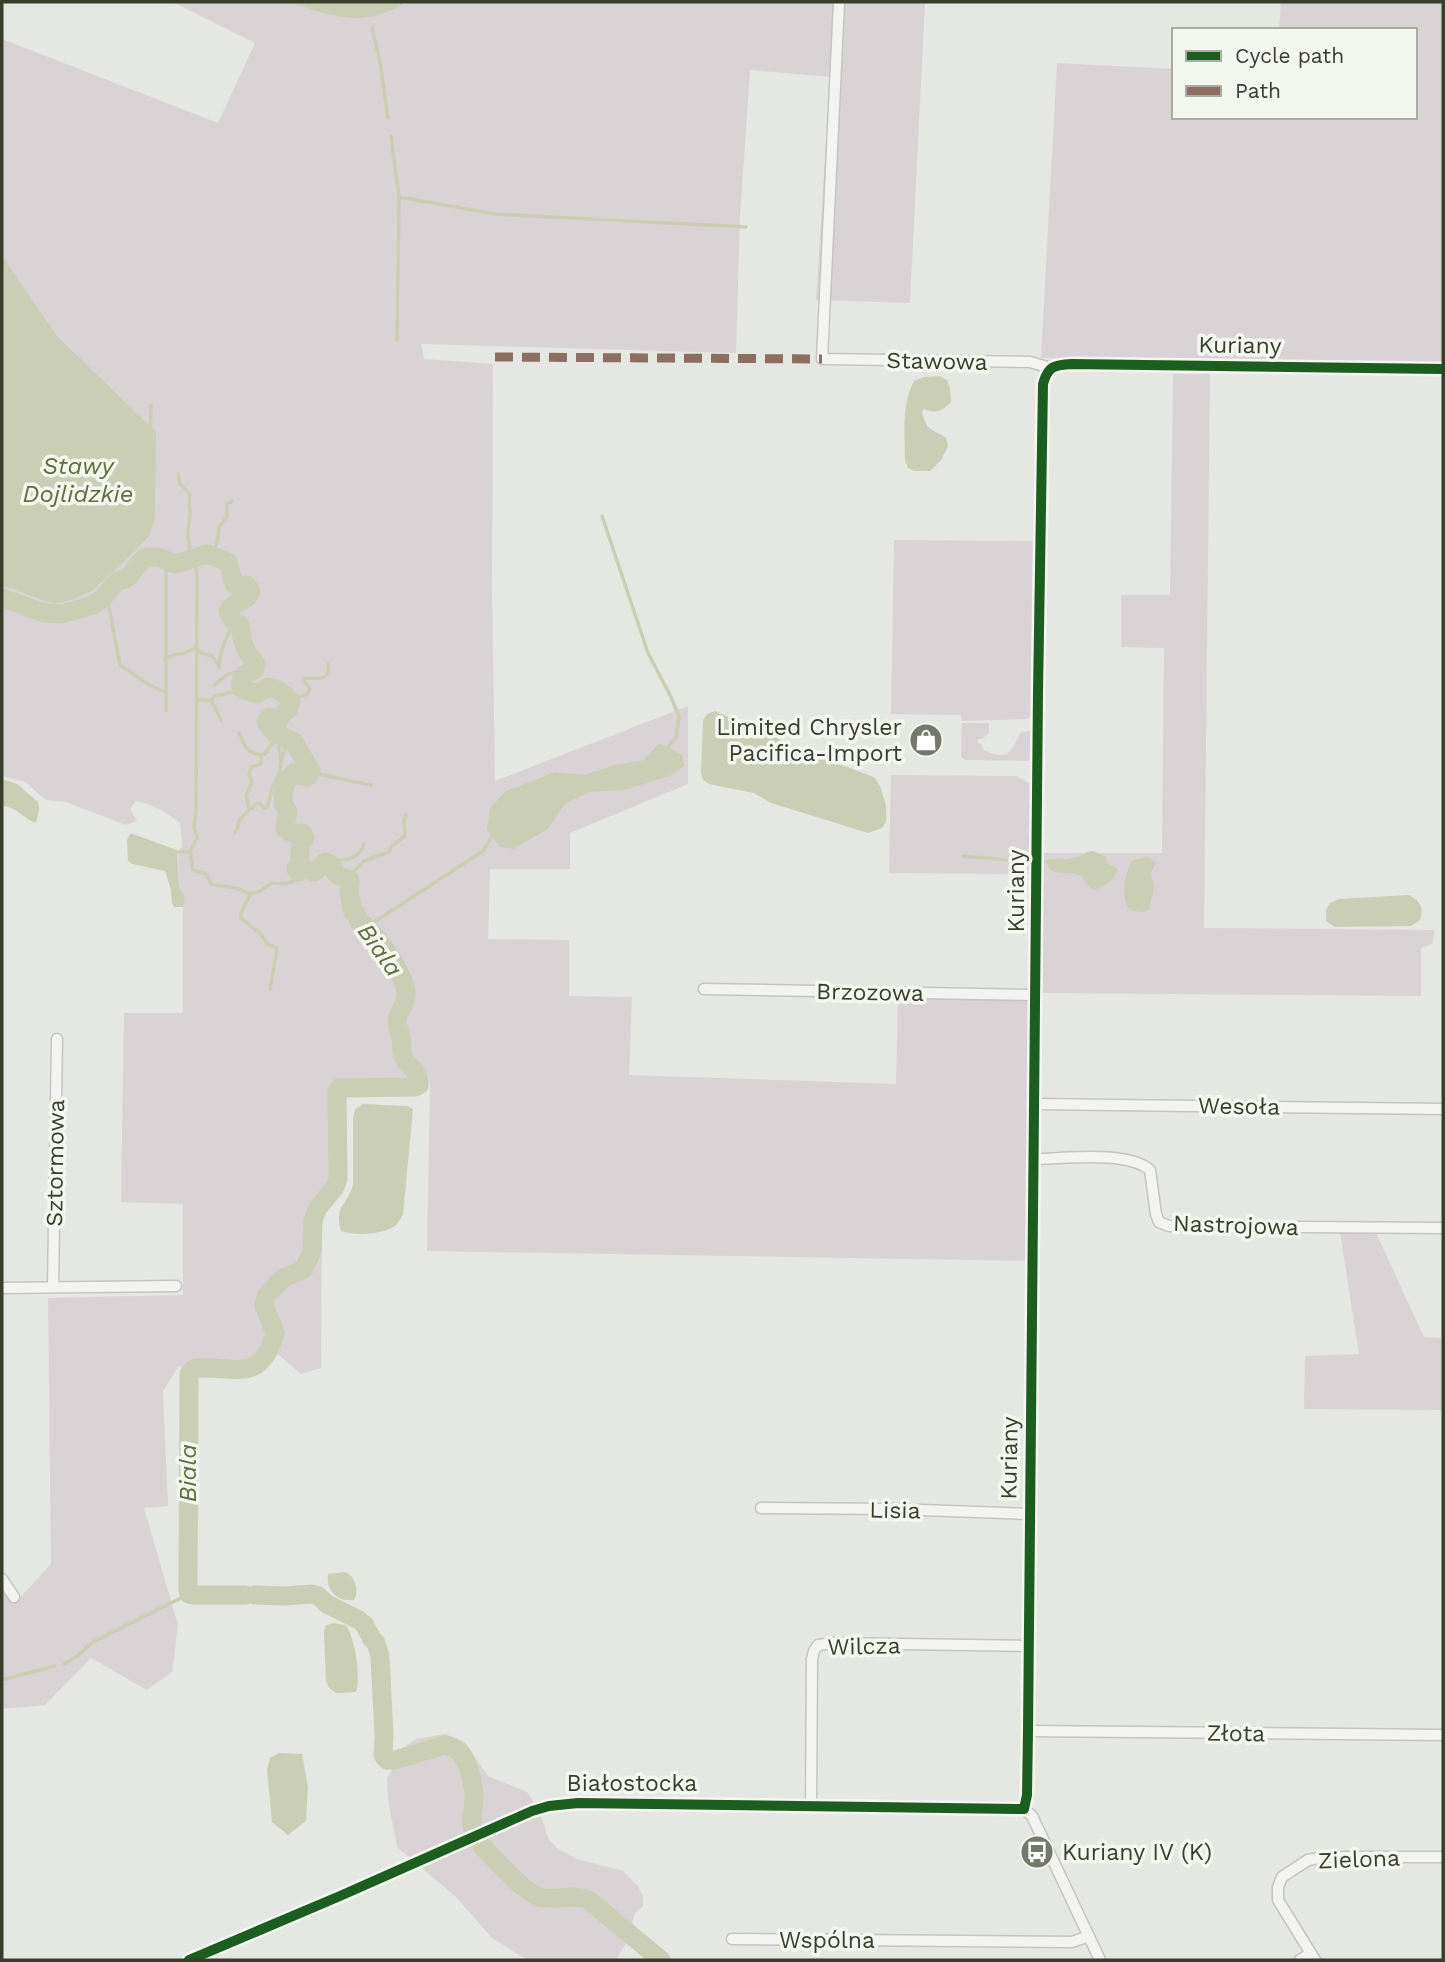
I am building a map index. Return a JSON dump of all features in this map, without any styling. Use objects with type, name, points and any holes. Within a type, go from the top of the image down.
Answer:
[{"type":"street","name":"Stawowa","points":[[839,2],[822,359],[1030,362],[1051,368]]},
{"type":"street","name":"Kuriany","points":[[1024,1809],[1027,1795],[1028,1731],[1043,384],[1051,368],[1072,364],[1443,369]]},
{"type":"street","name":"Brzozowa","points":[[704,989],[1036,995]]},
{"type":"street","name":"Sztormowa","points":[[53,1287],[57,1040]]},
{"type":"street","name":"Wesoła","points":[[1034,1104],[1443,1109]]},
{"type":"street","name":"Nastrojowa","points":[[1033,1159],[1122,1158],[1144,1165],[1150,1170],[1159,1222],[1169,1226],[1443,1228]]},
{"type":"street","points":[[2,1288],[176,1286]]},
{"type":"street","name":"Lisia","points":[[761,1508],[1029,1514]]},
{"type":"street","points":[[2,1579],[14,1597]]},
{"type":"street","name":"Wilcza","points":[[811,1805],[812,1659],[818,1645],[1029,1646]]},
{"type":"street","name":"Złota","points":[[1028,1731],[1443,1735]]},
{"type":"street","name":"Białostocka","points":[[189,1960],[487,1830],[549,1806],[578,1802],[1024,1809]]},
{"type":"street","points":[[1024,1809],[1032,1816],[1100,1960]]},
{"type":"street","name":"Zielona","points":[[1300,1960],[1313,1957],[1278,1900],[1282,1877],[1308,1860],[1325,1857],[1443,1857]]},
{"type":"street","name":"Wspólna","points":[[732,1940],[1072,1942],[1089,1936]]},
{"type":"shaded area","points":[[173,2],[925,2],[910,303],[816,300],[830,77],[750,70],[740,216],[736,353],[421,344],[424,359],[493,364],[495,781],[688,706],[688,784],[570,833],[570,869],[490,869],[488,939],[569,940],[569,996],[632,997],[629,1075],[896,1084],[898,997],[1030,999],[1027,1261],[427,1251],[430,1082],[426,1070],[411,1056],[411,1066],[418,1073],[419,1085],[415,1087],[340,1088],[343,1093],[343,1185],[322,1217],[321,1368],[301,1374],[274,1351],[262,1373],[249,1377],[195,1378],[179,1366],[163,1391],[168,1506],[144,1508],[178,1625],[172,1672],[147,1690],[91,1658],[45,1705],[2,1709],[2,1590],[14,1604],[51,1564],[48,1298],[183,1295],[183,1204],[121,1202],[124,1013],[183,1013],[185,898],[179,886],[178,852],[182,846],[180,823],[170,815],[154,806],[136,801],[130,809],[137,821],[126,825],[66,802],[46,800],[25,782],[2,776],[2,39],[218,123],[255,43]]},
{"type":"shaded area","points":[[1281,2],[1443,2],[1443,363],[1041,358],[1057,63],[1172,69],[1172,119],[1417,119],[1417,28],[1279,28]]},
{"type":"shaded area","points":[[1173,374],[1210,374],[1204,928],[1435,930],[1432,944],[1421,948],[1421,996],[1043,993],[1043,853],[1162,853],[1164,648],[1121,647],[1121,595],[1170,595]]},
{"type":"shaded area","points":[[894,540],[1034,541],[1031,717],[962,721],[961,715],[891,714]]},
{"type":"shaded area","points":[[962,723],[989,723],[989,733],[978,739],[978,743],[984,750],[998,755],[1011,750],[1020,733],[1031,730],[1029,761],[965,760],[961,757]]},
{"type":"shaded area","points":[[891,775],[1017,776],[1032,785],[1031,874],[889,873]]},
{"type":"shaded area","points":[[1340,1233],[1376,1233],[1424,1337],[1443,1338],[1443,1410],[1304,1409],[1305,1356],[1359,1354]]},
{"type":"shaded area","points":[[445,1734],[465,1742],[488,1776],[527,1792],[539,1810],[549,1840],[557,1848],[577,1859],[623,1871],[637,1885],[643,1896],[643,1906],[635,1913],[626,1944],[615,1960],[527,1960],[492,1938],[456,1897],[397,1847],[388,1800],[387,1778],[407,1745],[416,1739]]},
{"type":"water","points":[[292,2],[406,2],[378,15],[350,18]]},
{"type":"water","name":"Stawy Dojlidzkie","points":[[2,256],[57,336],[156,432],[155,517],[150,534],[92,591],[56,604],[2,585]]},
{"type":"water","points":[[940,376],[947,380],[951,402],[939,411],[924,409],[922,412],[928,427],[946,438],[948,446],[941,460],[930,471],[914,471],[908,468],[905,460],[907,400],[914,381]]},
{"type":"water","points":[[153,552],[175,564],[145,562],[131,581],[112,581],[113,573],[124,575],[141,554]]},
{"type":"water","points":[[715,711],[812,754],[874,777],[886,805],[886,822],[882,828],[868,833],[771,803],[754,793],[709,784],[703,780],[703,720],[707,714]]},
{"type":"water","points":[[659,744],[682,755],[684,765],[672,775],[624,790],[589,792],[565,804],[548,829],[513,849],[500,847],[487,830],[490,808],[506,791],[555,772],[583,775],[644,760]]},
{"type":"water","points":[[2,779],[17,784],[38,802],[36,823],[12,808],[2,806]]},
{"type":"water","points":[[130,834],[177,850],[179,886],[185,898],[183,907],[174,907],[172,903],[165,871],[128,861],[127,840]]},
{"type":"water","points":[[1093,851],[1105,856],[1108,864],[1118,869],[1112,880],[1094,890],[1078,875],[1052,870],[1046,860],[1072,858]]},
{"type":"water","points":[[1149,857],[1156,863],[1151,872],[1154,888],[1149,909],[1144,912],[1131,911],[1124,893],[1127,872],[1132,860]]},
{"type":"water","points":[[1409,895],[1418,902],[1422,911],[1420,920],[1411,926],[1335,927],[1326,921],[1326,910],[1330,903],[1339,899]]},
{"type":"water","points":[[363,1104],[407,1106],[413,1109],[403,1214],[392,1228],[362,1234],[341,1231],[339,1215],[353,1184],[353,1119],[355,1109]]},
{"type":"water","points":[[346,1572],[356,1584],[354,1600],[338,1597],[329,1586],[328,1574]]},
{"type":"water","points":[[333,1623],[346,1625],[352,1639],[357,1668],[356,1692],[336,1693],[329,1688],[326,1681],[324,1632],[325,1626]]},
{"type":"water","points":[[279,1753],[302,1754],[308,1787],[306,1821],[288,1835],[272,1822],[267,1769],[270,1758]]},
{"type":"waterway","points":[[372,28],[380,61],[388,118]]},
{"type":"waterway","points":[[391,136],[399,197],[495,214],[746,227]]},
{"type":"waterway","points":[[397,340],[399,197]]},
{"type":"waterway","points":[[150,431],[151,405]]},
{"type":"waterway","points":[[178,474],[180,484],[190,494],[188,537],[191,561],[197,576],[194,827],[197,838],[190,852],[193,870],[206,874],[211,884],[250,894],[272,883],[286,884],[299,879],[300,872]]},
{"type":"waterway","points":[[210,555],[214,552],[219,527],[227,517],[227,504],[232,501]]},
{"type":"waterway","points":[[602,516],[648,653],[679,717],[676,738],[667,748]]},
{"type":"waterway","name":"Biala","points":[[2,598],[44,613],[62,614],[93,605],[102,599],[117,581],[130,576],[146,557],[158,557],[175,564],[207,554],[228,562],[234,584],[239,587],[247,585],[251,591],[228,611],[232,619],[240,625],[244,646],[256,664],[254,670],[242,679],[241,688],[257,694],[268,687],[272,688],[291,701],[289,708],[279,718],[269,717],[266,722],[275,733],[294,742],[311,771],[307,777],[293,773],[284,793],[284,806],[288,814],[285,828],[293,833],[302,833],[305,837],[300,844],[300,862],[296,869],[298,872],[305,869],[314,872],[325,862],[331,865],[337,875],[350,880],[349,893],[353,912],[388,954],[405,987],[406,998],[397,1024],[404,1058],[418,1075],[419,1085],[339,1088],[338,1179],[335,1187],[317,1209],[313,1221],[312,1251],[304,1269],[283,1278],[266,1296],[264,1305],[275,1333],[269,1349],[262,1360],[245,1369],[195,1368],[189,1374],[189,1594],[245,1595]]},
{"type":"waterway","points":[[166,559],[166,711]]},
{"type":"waterway","points":[[104,598],[108,602],[120,665],[165,692]]},
{"type":"waterway","points":[[219,668],[224,644],[236,622]]},
{"type":"waterway","points":[[165,659],[196,647]]},
{"type":"waterway","points":[[197,649],[212,656],[217,663]]},
{"type":"waterway","points":[[214,685],[228,674],[237,672],[252,659]]},
{"type":"waterway","points":[[291,701],[307,694],[310,689],[304,681],[306,678],[326,676],[328,664]]},
{"type":"waterway","points":[[197,701],[210,701],[215,696],[238,691],[240,687]]},
{"type":"waterway","points":[[211,700],[221,720]]},
{"type":"waterway","points":[[235,832],[239,821],[249,809],[246,796],[252,782],[249,774],[251,767],[261,764],[261,755],[282,736],[287,710]]},
{"type":"waterway","points":[[239,733],[249,750],[261,755]]},
{"type":"waterway","points":[[281,760],[287,739]]},
{"type":"waterway","points":[[249,809],[259,803],[264,808],[268,805],[281,767],[280,740]]},
{"type":"waterway","points":[[308,766],[315,767],[318,774],[371,785]]},
{"type":"waterway","points":[[348,878],[364,861],[389,852],[392,846],[405,836],[406,815]]},
{"type":"waterway","points":[[368,926],[483,851],[493,834]]},
{"type":"waterway","points":[[331,865],[338,860],[354,856],[364,844]]},
{"type":"waterway","points":[[178,852],[190,852]]},
{"type":"waterway","points":[[963,856],[1030,862]]},
{"type":"waterway","points":[[250,894],[241,918],[259,932],[267,944],[277,950],[270,989]]},
{"type":"waterway","points":[[64,1664],[78,1656],[91,1643],[189,1594]]},
{"type":"waterway","name":"Biala","points":[[255,1595],[317,1595],[327,1604],[359,1620]]},
{"type":"waterway","name":"Biala","points":[[364,1624],[376,1643],[380,1656],[383,1755],[387,1760],[395,1760],[445,1745],[453,1747],[464,1758],[472,1782],[472,1826]]},
{"type":"waterway","points":[[2,1680],[55,1666]]},
{"type":"waterway","name":"Biala","points":[[482,1846],[518,1883],[534,1894],[546,1898],[577,1897],[590,1901],[661,1960]]},
{"type":"marked path","points":[[495,357],[822,359]]},
{"type":"cycle path","points":[[189,1960],[549,1806],[578,1803],[1024,1809],[1027,1795],[1028,1731],[1043,384],[1047,373],[1053,368],[1072,364],[1443,369]]},
{"type":"place","name":"Limited Chrysler Pacifica-Import","points":[[926,740]]},
{"type":"place","name":"Kuriany IV (K)","points":[[1037,1852]]}]
